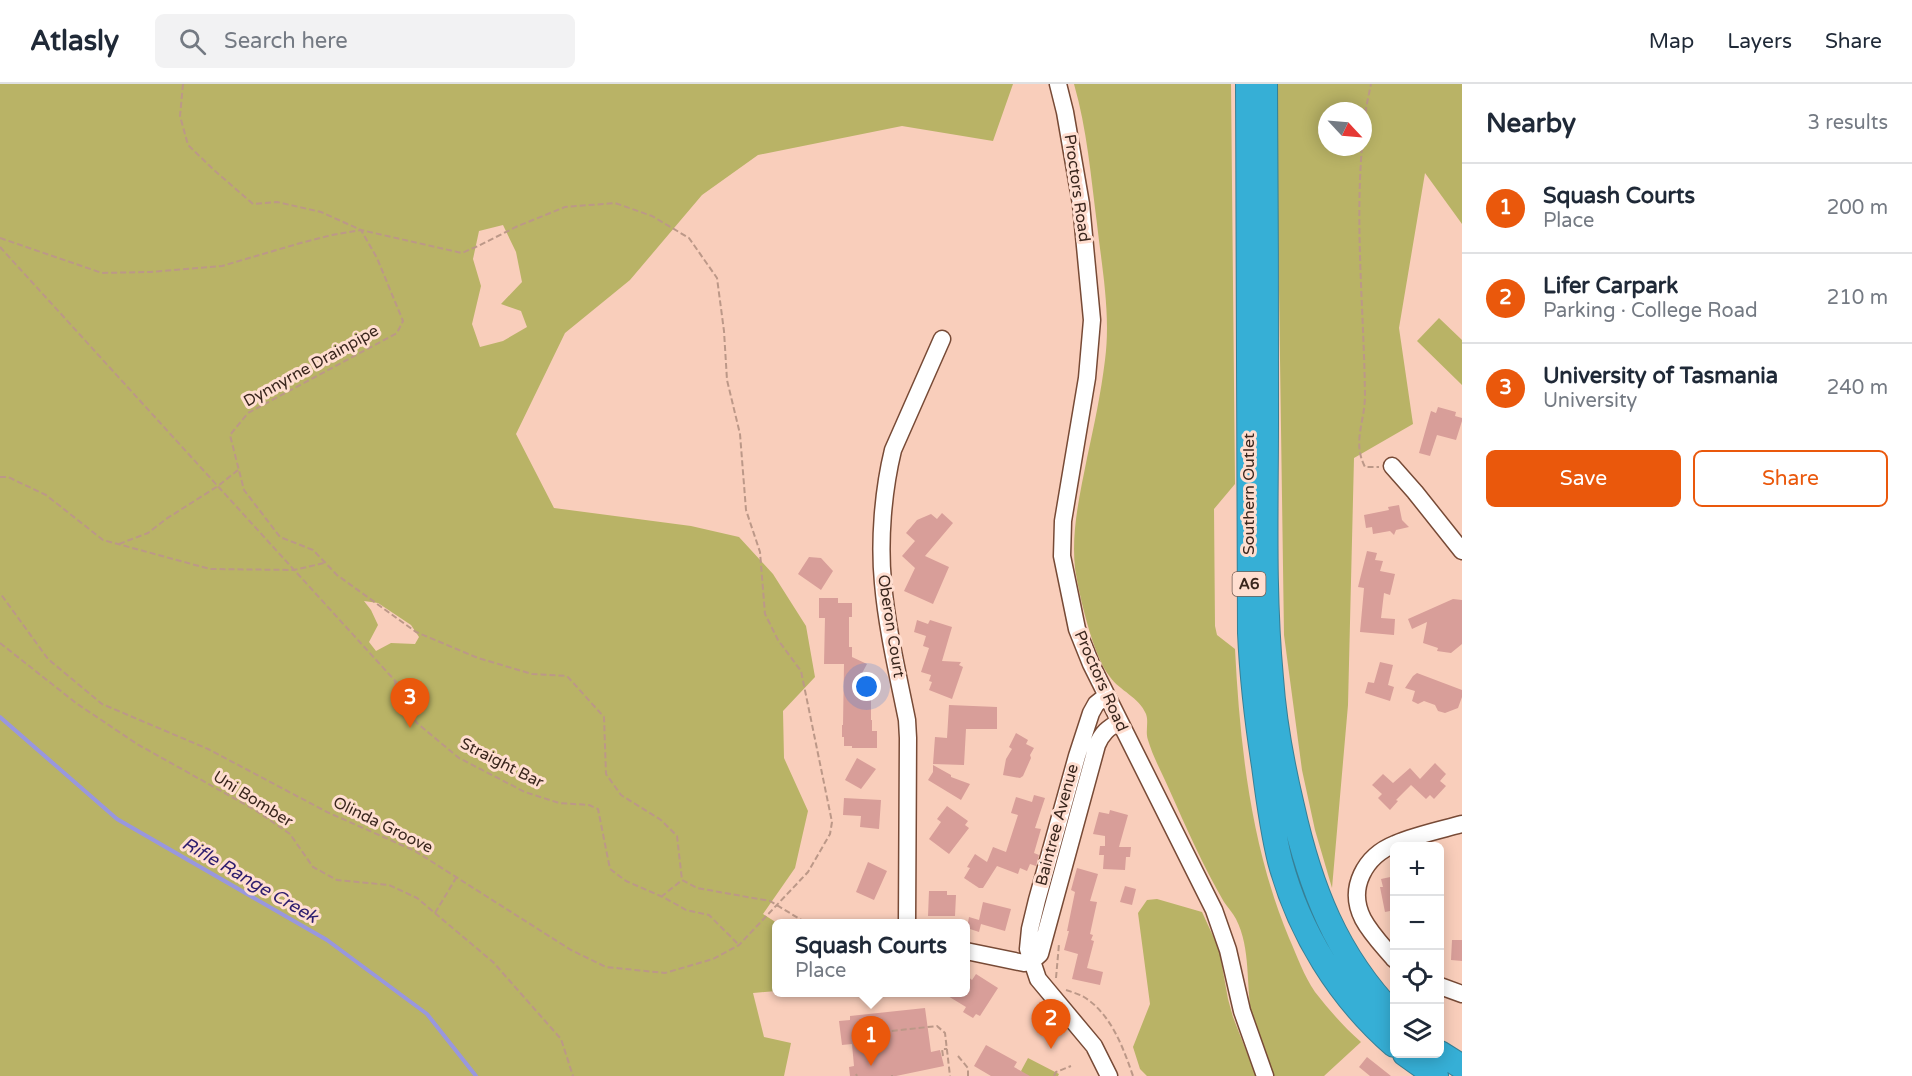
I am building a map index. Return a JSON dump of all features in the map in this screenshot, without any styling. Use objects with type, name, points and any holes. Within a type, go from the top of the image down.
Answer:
[{"type":"highway","name":"Southern Outlet","points":[[1248,84],[1250,633],[1255,702],[1271,816],[1287,883],[1314,946],[1332,976],[1353,1004],[1390,1040]]},
{"type":"highway","name":"Southern Outlet","points":[[1265,84],[1266,545],[1269,656],[1274,704],[1282,761],[1298,832],[1321,905],[1341,947],[1369,986],[1390,1009]]},
{"type":"highway","points":[[1444,1056],[1462,1067]]},
{"type":"highway","points":[[1412,1058],[1436,1076]]},
{"type":"street","name":"Proctors Road","points":[[1058,84],[1077,176],[1092,320],[1087,378],[1063,521],[1062,556],[1077,628],[1083,647],[1106,696],[1214,910],[1228,950],[1250,1038],[1265,1076]]},
{"type":"street","name":"Oberon Court","points":[[907,919],[907,720],[884,596],[882,535],[893,450],[942,339]]},
{"type":"street","points":[[1392,466],[1462,551]]},
{"type":"street","name":"Baintree Avenue","points":[[1106,696],[1096,704],[1091,713],[1077,756],[1030,929],[1028,949],[1032,961],[1041,951],[1096,745],[1101,736],[1119,722]]},
{"type":"street","points":[[1390,953],[1367,926],[1358,904],[1357,891],[1364,868],[1371,859],[1394,844],[1462,824]]},
{"type":"street","points":[[970,952],[1020,962],[1032,961],[1038,979],[1094,1046],[1109,1076]]},
{"type":"street","points":[[1444,987],[1462,994]]},
{"type":"path","points":[[183,84],[180,116],[189,145],[253,204],[277,202],[321,212],[362,230]]},
{"type":"path","points":[[1367,102],[1371,84]]},
{"type":"path","points":[[1362,156],[1361,303],[1365,399],[1358,447],[1365,467],[1392,466]]},
{"type":"path","name":"Olinda Groove","points":[[0,593],[48,659],[102,704],[208,749],[327,812],[415,851],[571,950],[606,967],[665,973],[713,959],[739,945],[808,872],[830,834],[832,822],[801,671],[778,640],[765,615],[760,552],[746,510],[740,434],[727,380],[717,278],[689,238],[652,216],[615,203],[565,207],[518,226],[462,253],[362,230]]},
{"type":"path","points":[[0,238],[102,273],[222,266],[306,241],[362,230]]},
{"type":"path","name":"Dynnyrne Drainpipe","points":[[362,230],[377,258],[403,321],[397,333],[248,413],[230,435],[244,490],[280,537],[313,550],[337,575],[416,632],[478,658],[532,674],[567,676],[604,717],[606,774],[621,795],[661,820],[677,836],[682,880]]},
{"type":"path","points":[[0,247],[399,684]]},
{"type":"path","points":[[119,544],[148,533],[239,470]]},
{"type":"path","points":[[0,477],[8,477],[46,495],[103,540],[210,569],[294,570],[325,563]]},
{"type":"path","name":"Uni Bomber","points":[[0,643],[76,703],[137,744],[255,810],[290,834],[313,867],[337,880],[389,885],[417,898],[493,962],[561,1039],[573,1076]]},
{"type":"path","name":"Straight Bar","points":[[395,681],[397,698],[417,723],[459,758],[525,792],[559,803],[598,809],[610,869],[626,881],[686,910],[708,915],[739,945]]},
{"type":"path","points":[[435,913],[456,878]]},
{"type":"path","points":[[661,897],[682,880],[697,888],[776,904],[800,919]]},
{"type":"path","points":[[1065,989],[1084,997],[1108,1020],[1124,1050],[1133,1076]]},
{"type":"path","points":[[856,1035],[937,1026],[945,1033],[950,1076]]},
{"type":"path","points":[[943,1056],[942,1049],[947,1048]]},
{"type":"path","points":[[958,1056],[968,1068],[968,1076]]},
{"type":"path","points":[[1054,1076],[1056,1072],[1071,1066]]},
{"type":"shaded area","points":[[0,84],[1013,84],[993,141],[902,126],[758,155],[702,195],[630,280],[565,333],[516,434],[554,508],[691,526],[739,537],[773,574],[806,626],[815,677],[783,711],[784,758],[808,811],[795,868],[763,914],[772,920],[772,991],[753,993],[764,1037],[791,1043],[784,1076],[0,1076]],"holes":[[[503,225],[516,252],[522,282],[501,304],[521,311],[527,327],[503,341],[480,347],[472,324],[481,286],[473,259],[479,231]],[[364,601],[378,603],[411,625],[419,637],[415,644],[391,643],[376,651],[369,642],[378,625]]]},
{"type":"shaded area","points":[[1074,84],[1231,84],[1235,484],[1214,509],[1215,626],[1217,635],[1235,649],[1244,760],[1265,868],[1276,903],[1311,986],[1331,1012],[1361,1042],[1324,1076],[1274,1076],[1253,1022],[1241,931],[1202,860],[1155,759],[1147,737],[1146,714],[1139,703],[1114,682],[1104,667],[1083,609],[1075,568],[1075,526],[1105,360],[1107,326],[1088,153]]},
{"type":"shaded area","points":[[1276,84],[1462,84],[1462,224],[1425,173],[1399,328],[1413,424],[1354,458],[1348,705],[1332,888],[1315,830],[1302,770],[1284,635]]},
{"type":"shaded area","points":[[1439,318],[1462,340],[1462,385],[1417,341]]},
{"type":"shaded area","points":[[1157,899],[1202,912],[1219,949],[1233,1017],[1256,1076],[1147,1076],[1140,1069],[1133,1047],[1150,1004],[1138,913],[1147,900]]},
{"type":"shaded area","points":[[1028,1058],[1059,1074],[1058,1076],[1024,1076],[1021,1071]]},
{"type":"building","points":[[1438,407],[1456,412],[1455,416],[1462,418],[1456,440],[1437,435],[1430,456],[1419,453],[1431,411],[1436,413]]},
{"type":"building","points":[[1399,505],[1402,520],[1409,527],[1396,530],[1394,535],[1390,531],[1373,534],[1372,527],[1366,528],[1364,515],[1389,510],[1388,507]]},
{"type":"building","points":[[942,513],[953,523],[925,556],[949,567],[933,604],[904,591],[915,568],[902,556],[915,541],[906,533],[917,520],[931,514],[937,519]]},
{"type":"building","points":[[1367,551],[1377,553],[1375,560],[1383,561],[1380,571],[1395,574],[1390,595],[1384,593],[1381,618],[1395,619],[1394,635],[1360,632],[1364,588],[1358,587]]},
{"type":"building","points":[[809,557],[821,558],[833,571],[821,590],[798,574]]},
{"type":"building","points":[[819,598],[838,598],[838,603],[852,603],[852,617],[849,617],[849,647],[852,647],[852,657],[867,664],[860,677],[867,678],[867,692],[871,692],[872,731],[877,731],[877,748],[844,746],[842,725],[844,664],[824,664],[825,618],[819,618]]},
{"type":"building","points":[[1453,599],[1462,600],[1462,644],[1451,653],[1437,651],[1438,648],[1423,643],[1427,622],[1412,629],[1408,619]]},
{"type":"building","points":[[917,620],[928,624],[930,620],[952,627],[942,661],[961,662],[959,665],[963,667],[952,699],[929,690],[932,682],[929,681],[931,675],[921,672],[929,648],[923,646],[926,636],[914,632]]},
{"type":"building","points":[[1380,662],[1393,665],[1388,685],[1394,687],[1390,701],[1365,693],[1368,682],[1374,683]]},
{"type":"building","points":[[1417,673],[1462,690],[1458,708],[1445,713],[1438,711],[1435,705],[1424,701],[1418,704],[1412,701],[1415,691],[1405,688]]},
{"type":"building","points":[[949,705],[997,707],[997,729],[966,729],[964,765],[933,764],[935,737],[947,738]]},
{"type":"building","points":[[1016,733],[1028,740],[1026,744],[1034,748],[1023,776],[1020,778],[1003,775],[1006,759],[1012,749],[1009,747]]},
{"type":"building","points":[[857,758],[876,769],[861,789],[845,780]]},
{"type":"building","points":[[1435,763],[1446,774],[1440,781],[1446,786],[1434,799],[1430,795],[1426,799],[1411,785],[1396,800],[1398,801],[1390,810],[1378,798],[1382,794],[1372,785],[1383,774],[1393,783],[1410,768],[1420,779]]},
{"type":"building","points":[[933,765],[951,777],[970,784],[961,800],[928,780],[933,772]]},
{"type":"building","points":[[1034,795],[1045,798],[1035,828],[1041,829],[1034,853],[1039,855],[1036,866],[1030,864],[1027,871],[1020,868],[1018,874],[997,866],[983,888],[979,888],[964,878],[970,868],[967,867],[975,854],[987,862],[993,847],[1006,852],[1018,815],[1011,813],[1016,797],[1032,802]]},
{"type":"building","points":[[844,798],[881,800],[879,829],[860,827],[861,816],[843,815]]},
{"type":"building","points":[[947,806],[968,821],[965,825],[969,828],[949,854],[929,839],[941,822],[937,819]]},
{"type":"building","points":[[1110,810],[1128,815],[1119,847],[1131,847],[1130,857],[1126,857],[1125,870],[1103,869],[1104,855],[1099,855],[1100,846],[1105,846],[1105,836],[1093,834],[1099,812],[1109,814]]},
{"type":"building","points":[[868,862],[887,871],[874,900],[856,892]]},
{"type":"building","points":[[1077,868],[1098,874],[1090,901],[1097,902],[1090,934],[1093,935],[1091,940],[1094,941],[1087,968],[1103,972],[1100,985],[1072,979],[1078,954],[1064,950],[1075,892],[1071,890]]},
{"type":"building","points":[[1390,877],[1390,911],[1385,912],[1380,887],[1383,887],[1381,879]]},
{"type":"building","points":[[1125,886],[1136,889],[1132,905],[1120,902]]},
{"type":"building","points":[[929,891],[947,891],[947,895],[956,895],[955,916],[928,916]]},
{"type":"building","points":[[983,902],[1011,909],[1005,931],[981,924],[979,932],[970,929],[969,917],[979,920]]},
{"type":"building","points":[[1452,940],[1462,940],[1462,961],[1451,960]]},
{"type":"building","points":[[976,974],[998,988],[980,1016],[976,1014],[973,1018],[963,1012],[966,1007],[950,997],[970,997],[970,978],[972,980]]},
{"type":"building","points":[[925,1008],[931,1052],[940,1050],[944,1066],[896,1076],[850,1076],[849,1067],[854,1066],[852,1044],[842,1045],[839,1021],[850,1020],[850,1016]]},
{"type":"building","points":[[986,1045],[1017,1062],[1014,1067],[1030,1076],[991,1076],[974,1066]]},
{"type":"building","points":[[1367,1057],[1391,1076],[1370,1076],[1359,1067]]},
{"type":"waterway","name":"Rifle Range Creek","points":[[0,717],[117,819],[327,940],[427,1014],[476,1076]]},
{"type":"place","name":"University of Tasmania","points":[[410,728]]},
{"type":"place","name":"Lifer Carpark","points":[[1051,1049]]},
{"type":"place","name":"Squash Courts","points":[[871,1066]]}]
